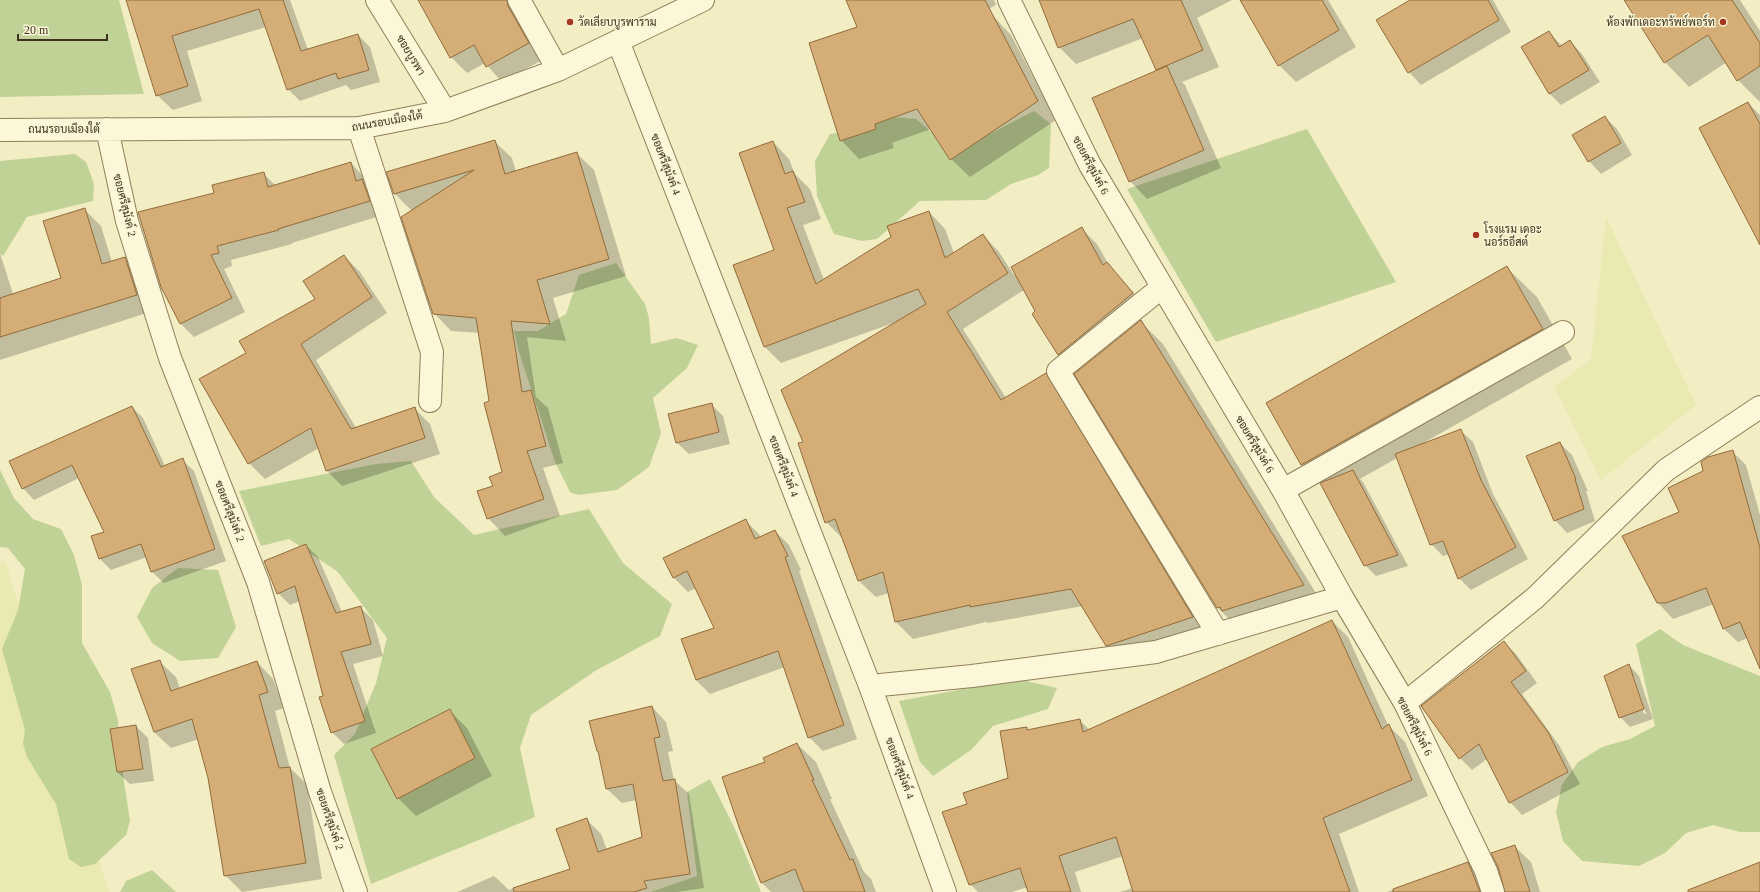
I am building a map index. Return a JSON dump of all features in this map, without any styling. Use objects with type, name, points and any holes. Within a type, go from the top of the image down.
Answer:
[{"type":"street","name":"ซอยบูรพา","points":[[377,0],[444,111]]},
{"type":"street","points":[[519,0],[558,70]]},
{"type":"street","name":"ถนนรอบเมืองใต้","points":[[0,130],[359,128],[444,111],[558,70],[703,0]]},
{"type":"street","name":"ซอยศรีสุมังค์ 6","points":[[1009,0],[1090,165],[1283,490],[1342,597],[1405,703],[1486,871],[1493,892]]},
{"type":"street","name":"ซอยศรีสุมังค์ 4","points":[[618,41],[870,686],[945,892]]},
{"type":"street","points":[[359,128],[432,352],[430,401]]},
{"type":"street","name":"ซอยศรีสุมังค์ 2","points":[[108,129],[127,221],[170,358],[258,582],[320,792],[356,892]]},
{"type":"street","points":[[1162,288],[1058,372],[1218,634]]},
{"type":"street","points":[[1283,490],[1563,332]]},
{"type":"street","points":[[1405,703],[1535,598],[1666,470],[1760,406]]},
{"type":"street","points":[[870,686],[972,676],[1156,652],[1342,597]]},
{"type":"green space","points":[[0,0],[119,0],[144,94],[0,97]]},
{"type":"green space","points":[[1034,111],[1051,124],[1049,168],[1038,175],[1011,184],[986,200],[920,201],[877,239],[862,241],[834,234],[817,196],[815,161],[830,134],[856,130],[892,117],[916,119],[955,152]]},
{"type":"green space","points":[[1307,129],[1396,282],[1216,342],[1127,189]]},
{"type":"green space","points":[[75,154],[86,162],[94,184],[93,201],[27,217],[3,256],[0,253],[0,161]]},
{"type":"green space","points":[[1606,217],[1696,405],[1601,480],[1554,386],[1591,360]]},
{"type":"green space","points":[[616,263],[645,304],[649,318],[651,344],[677,338],[698,345],[687,368],[653,398],[661,433],[649,467],[617,490],[578,495],[570,492],[555,462],[518,349],[514,331],[538,331],[566,314],[579,275]]},
{"type":"green space","points":[[411,461],[434,497],[474,535],[589,509],[623,563],[672,604],[660,636],[595,671],[531,715],[520,748],[535,817],[371,884],[334,755],[355,734],[376,683],[387,638],[338,572],[289,539],[261,546],[239,491],[376,464]]},
{"type":"green space","points":[[0,470],[14,498],[33,519],[61,529],[74,555],[82,585],[82,643],[110,692],[118,720],[119,748],[130,821],[126,835],[95,864],[81,867],[69,859],[56,804],[27,757],[23,744],[25,730],[2,649],[18,610],[25,569],[8,548],[0,547]]},
{"type":"green space","points":[[5,561],[109,892],[0,892],[0,563]]},
{"type":"green space","points":[[178,568],[218,570],[236,627],[218,658],[180,661],[152,643],[137,617],[152,588]]},
{"type":"green space","points":[[1660,629],[1683,645],[1760,676],[1760,832],[1740,832],[1713,825],[1686,833],[1665,853],[1639,866],[1582,861],[1563,841],[1556,812],[1562,785],[1578,762],[1602,747],[1630,739],[1655,726],[1636,644]]},
{"type":"green space","points":[[1017,679],[1057,688],[1048,709],[993,726],[971,750],[933,776],[920,762],[899,701]]},
{"type":"green space","points":[[710,779],[735,829],[761,892],[651,892],[697,876],[687,792]]},
{"type":"green space","points":[[152,870],[176,892],[120,892],[126,881]]},
{"type":"building","points":[[126,0],[283,0],[301,51],[358,34],[369,70],[338,79],[336,73],[287,90],[259,9],[172,36],[188,86],[156,96]]},
{"type":"building","points":[[418,0],[507,0],[508,6],[529,43],[486,67],[474,45],[450,58]]},
{"type":"building","points":[[846,0],[985,0],[1038,101],[950,160],[917,109],[875,124],[876,129],[840,141],[809,43],[857,27]]},
{"type":"building","points":[[1039,0],[1181,0],[1203,50],[1156,70],[1133,19],[1058,48]]},
{"type":"building","points":[[1240,0],[1322,0],[1339,30],[1278,66]]},
{"type":"building","points":[[1410,0],[1488,0],[1499,20],[1408,73],[1376,20]]},
{"type":"building","points":[[1624,0],[1732,0],[1760,43],[1760,66],[1737,81],[1708,35],[1664,63]]},
{"type":"building","points":[[1549,31],[1559,47],[1570,40],[1589,70],[1549,94],[1521,47]]},
{"type":"building","points":[[1167,66],[1204,150],[1129,182],[1092,98]]},
{"type":"building","points":[[1748,102],[1760,124],[1760,245],[1699,128]]},
{"type":"building","points":[[1605,116],[1621,143],[1588,162],[1572,135]]},
{"type":"building","points":[[495,140],[505,174],[577,152],[609,259],[537,280],[550,324],[511,321],[522,392],[531,390],[546,446],[527,451],[544,499],[487,519],[477,491],[493,486],[489,477],[502,472],[484,403],[489,401],[476,318],[433,314],[401,217],[474,170],[394,194],[386,172]]},
{"type":"building","points":[[773,141],[785,174],[793,171],[805,202],[787,208],[816,284],[891,237],[887,226],[929,211],[945,258],[983,234],[1008,273],[947,312],[1001,400],[1046,373],[1193,617],[1106,646],[1071,589],[970,607],[970,605],[895,622],[883,572],[858,581],[835,519],[825,523],[798,443],[803,442],[781,390],[926,304],[918,289],[764,347],[733,265],[774,250],[739,153]]},
{"type":"building","points":[[351,162],[356,181],[362,179],[370,201],[278,229],[279,230],[217,246],[219,253],[211,255],[232,298],[180,324],[161,287],[138,212],[214,193],[212,185],[264,172],[268,187]]},
{"type":"building","points":[[85,208],[102,264],[125,257],[137,295],[0,337],[0,298],[61,278],[43,221]]},
{"type":"building","points":[[1082,227],[1103,265],[1107,262],[1133,293],[1058,355],[1032,314],[1035,311],[1011,267]]},
{"type":"building","points":[[344,255],[372,297],[301,344],[351,429],[415,407],[425,438],[326,471],[311,428],[248,464],[199,379],[246,353],[239,341],[315,299],[303,281]]},
{"type":"building","points":[[1507,266],[1543,329],[1301,465],[1266,403]]},
{"type":"building","points":[[1141,320],[1304,585],[1222,611],[1220,607],[1217,608],[1074,374]]},
{"type":"building","points":[[712,403],[719,432],[676,443],[668,414]]},
{"type":"building","points":[[132,406],[161,467],[183,458],[215,549],[151,572],[141,544],[99,559],[91,536],[104,532],[72,465],[22,489],[9,461]]},
{"type":"building","points":[[1461,429],[1481,480],[1516,547],[1458,579],[1443,541],[1430,545],[1395,454]]},
{"type":"building","points":[[1560,442],[1576,479],[1584,509],[1554,521],[1526,456]]},
{"type":"building","points":[[1733,450],[1760,548],[1760,669],[1740,622],[1723,629],[1706,588],[1666,603],[1657,603],[1622,536],[1679,512],[1668,488],[1703,471],[1701,462],[1708,457]]},
{"type":"building","points":[[1353,470],[1398,555],[1364,566],[1320,483]]},
{"type":"building","points":[[746,519],[755,539],[775,530],[788,556],[785,557],[844,725],[808,738],[778,651],[696,680],[681,639],[714,628],[687,571],[673,578],[663,558]]},
{"type":"building","points":[[306,544],[336,613],[361,606],[371,644],[341,652],[365,721],[331,733],[319,697],[323,696],[295,586],[277,594],[264,561]]},
{"type":"building","points":[[1332,620],[1382,729],[1389,724],[1412,780],[1323,818],[1350,892],[1133,892],[1116,837],[1059,856],[1071,892],[1028,892],[1020,868],[969,885],[942,812],[967,804],[963,793],[1008,778],[1000,731],[1027,727],[1027,730],[1080,719],[1083,732]]},
{"type":"building","points":[[1504,641],[1526,671],[1511,682],[1548,732],[1568,772],[1509,803],[1479,744],[1459,759],[1421,706]]},
{"type":"building","points":[[160,660],[171,691],[257,661],[268,692],[259,695],[279,768],[290,767],[306,863],[224,876],[208,778],[192,719],[154,732],[131,669]]},
{"type":"building","points":[[1629,664],[1644,709],[1619,718],[1604,676]]},
{"type":"building","points":[[652,706],[660,737],[654,738],[663,781],[675,779],[690,874],[644,881],[647,888],[634,892],[514,892],[513,888],[570,869],[556,829],[587,818],[598,852],[642,837],[633,784],[606,789],[598,751],[589,721]]},
{"type":"building","points":[[450,709],[475,758],[397,799],[371,749]]},
{"type":"building","points":[[136,725],[143,769],[117,772],[110,729]]},
{"type":"building","points":[[797,743],[814,780],[812,780],[850,860],[853,859],[865,892],[804,892],[795,869],[761,883],[740,830],[722,777],[765,762],[763,758]]},
{"type":"building","points":[[1515,845],[1530,892],[1505,892],[1498,867],[1491,853]]},
{"type":"building","points":[[1468,862],[1480,892],[1393,892],[1393,889]]},
{"type":"building","points":[[1760,862],[1760,892],[1688,892],[1688,890]]},
{"type":"place","name":"วัดเลียบบูรพาราม","points":[[570,22]]},
{"type":"place","name":"ห้องพักเดอะทรัพย์พอร์ท","points":[[1723,22]]},
{"type":"place","name":"โรงแรม เดอะ นอร์ธอีสต์","points":[[1476,235]]}]
